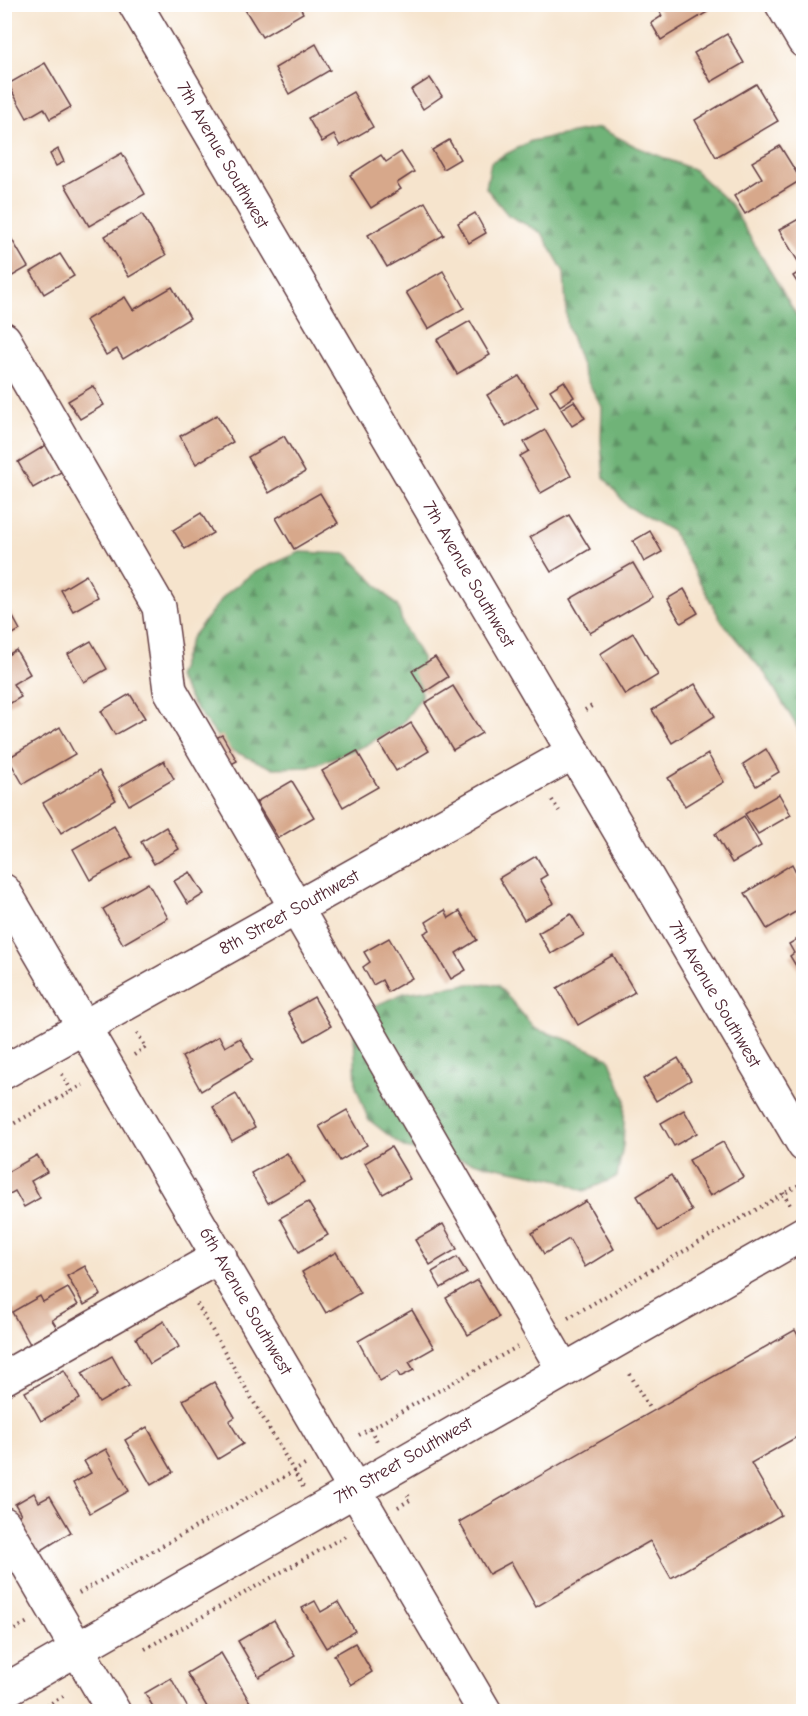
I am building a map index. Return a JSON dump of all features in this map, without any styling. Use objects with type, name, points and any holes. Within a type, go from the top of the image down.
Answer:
[{"type":"street","name":"7th Avenue Southwest","points":[[135,4],[804,1145]]},
{"type":"street","points":[[782,4],[804,41]]},
{"type":"street","points":[[4,339],[159,607],[170,690],[563,1370]]},
{"type":"street","name":"8th Street Southwest","points":[[4,1072],[574,752]]},
{"type":"street","name":"6th Avenue Southwest","points":[[4,891],[86,1025],[485,1711]]},
{"type":"street","name":"7th Street Southwest","points":[[4,1691],[804,1233]]},
{"type":"street","points":[[4,1378],[220,1256]]},
{"type":"street","points":[[4,1524],[114,1712]]},
{"type":"path","points":[[4,1129],[72,1092]]},
{"type":"path","points":[[370,1429],[804,1182]]},
{"type":"path","points":[[54,1608],[293,1471],[182,1277]]},
{"type":"path","points":[[630,1374],[649,1408]]},
{"type":"path","points":[[136,1654],[334,1543]]},
{"type":"green space","points":[[599,128],[637,147],[694,170],[731,205],[803,326],[803,748],[798,728],[766,675],[722,622],[672,531],[627,506],[604,477],[601,441],[602,407],[585,377],[567,324],[564,272],[542,233],[508,215],[486,188],[491,162],[531,141]]},
{"type":"green space","points":[[300,552],[347,554],[398,607],[403,625],[422,658],[421,698],[401,725],[364,746],[309,767],[272,768],[226,748],[193,704],[177,677],[191,638],[225,595],[253,573]]},
{"type":"green space","points":[[470,984],[498,985],[535,1029],[566,1039],[609,1058],[625,1099],[623,1145],[617,1177],[584,1191],[560,1180],[405,1148],[368,1119],[356,1086],[354,1034],[372,1007],[404,993]]},
{"type":"building","points":[[251,4],[298,4],[303,13],[262,37],[244,8]]},
{"type":"building","points":[[660,4],[705,4],[709,11],[661,40],[651,23],[662,16],[657,6]]},
{"type":"building","points":[[727,34],[744,63],[711,82],[694,53]]},
{"type":"building","points":[[316,44],[330,70],[289,94],[275,68]]},
{"type":"building","points":[[45,63],[71,107],[50,119],[44,108],[27,118],[8,84]]},
{"type":"building","points":[[430,78],[442,96],[423,109],[411,90]]},
{"type":"building","points":[[756,84],[778,121],[716,157],[695,120]]},
{"type":"building","points":[[353,92],[373,127],[340,146],[334,135],[322,142],[308,118]]},
{"type":"building","points":[[449,140],[460,159],[443,169],[432,150]]},
{"type":"building","points":[[780,146],[801,180],[745,214],[734,196],[762,178],[752,162]]},
{"type":"building","points":[[58,149],[64,162],[56,166],[50,154]]},
{"type":"building","points":[[401,152],[414,172],[397,183],[401,189],[371,208],[350,175],[381,155],[386,162]]},
{"type":"building","points":[[122,153],[145,194],[89,226],[65,185]]},
{"type":"building","points":[[4,173],[10,183],[4,186]]},
{"type":"building","points":[[425,202],[444,235],[387,267],[368,235]]},
{"type":"building","points":[[475,213],[486,233],[469,243],[458,223]]},
{"type":"building","points":[[142,214],[166,255],[129,277],[105,236]]},
{"type":"building","points":[[804,216],[804,260],[799,263],[779,230]]},
{"type":"building","points":[[11,238],[28,267],[4,281],[4,242]]},
{"type":"building","points":[[60,254],[74,276],[44,294],[31,272]]},
{"type":"building","points":[[804,269],[804,293],[793,276]]},
{"type":"building","points":[[443,271],[464,308],[428,329],[406,292]]},
{"type":"building","points":[[172,287],[190,318],[123,359],[117,349],[106,355],[86,320],[125,297],[133,310]]},
{"type":"building","points":[[470,321],[490,355],[457,374],[437,340]]},
{"type":"building","points":[[519,376],[538,407],[506,426],[487,395]]},
{"type":"building","points":[[564,381],[574,397],[560,406],[550,390]]},
{"type":"building","points":[[93,386],[104,405],[80,419],[68,401]]},
{"type":"building","points":[[574,401],[585,418],[572,426],[561,409]]},
{"type":"building","points":[[217,415],[233,442],[196,464],[180,436]]},
{"type":"building","points":[[545,430],[571,476],[541,493],[520,456],[529,451],[524,442]]},
{"type":"building","points":[[284,436],[305,472],[269,493],[248,457]]},
{"type":"building","points":[[46,445],[61,472],[33,488],[18,462]]},
{"type":"building","points":[[320,493],[338,523],[294,549],[276,518]]},
{"type":"building","points":[[201,513],[213,533],[185,549],[173,530]]},
{"type":"building","points":[[569,515],[590,549],[551,572],[530,537]]},
{"type":"building","points":[[650,531],[662,552],[644,562],[633,541]]},
{"type":"building","points":[[633,563],[653,597],[590,633],[570,599]]},
{"type":"building","points":[[86,575],[98,597],[73,611],[61,590]]},
{"type":"building","points":[[684,589],[698,613],[681,623],[667,599]]},
{"type":"building","points":[[8,608],[20,630],[4,639],[4,609]]},
{"type":"building","points":[[633,633],[658,675],[625,695],[600,654]]},
{"type":"building","points":[[91,641],[107,669],[84,682],[68,654]]},
{"type":"building","points":[[16,650],[30,674],[13,684],[21,697],[4,707],[4,657]]},
{"type":"building","points":[[435,657],[448,677],[425,692],[412,671]]},
{"type":"building","points":[[695,684],[715,716],[672,743],[652,710]]},
{"type":"building","points":[[453,686],[482,733],[453,750],[425,703]]},
{"type":"building","points":[[130,694],[145,718],[115,735],[101,711]]},
{"type":"building","points":[[411,723],[429,751],[396,771],[379,743]]},
{"type":"building","points":[[60,727],[75,754],[23,784],[8,758]]},
{"type":"building","points":[[222,735],[237,761],[226,767],[210,741]]},
{"type":"building","points":[[766,749],[779,772],[756,786],[743,764]]},
{"type":"building","points":[[357,751],[378,787],[343,807],[322,771]]},
{"type":"building","points":[[708,754],[724,782],[685,806],[668,778]]},
{"type":"building","points":[[164,761],[174,779],[129,805],[119,787]]},
{"type":"building","points":[[99,771],[116,800],[61,833],[43,803]]},
{"type":"building","points":[[292,781],[314,817],[278,838],[256,802]]},
{"type":"building","points":[[779,794],[791,815],[758,834],[745,814]]},
{"type":"building","points":[[744,816],[761,846],[732,863],[715,834]]},
{"type":"building","points":[[114,826],[132,857],[90,880],[73,849]]},
{"type":"building","points":[[166,827],[179,849],[154,864],[141,842]]},
{"type":"building","points":[[536,856],[547,875],[540,879],[554,903],[524,920],[499,878]]},
{"type":"building","points":[[792,864],[800,880],[804,878],[804,907],[767,929],[745,893]]},
{"type":"building","points":[[190,872],[204,894],[188,904],[174,881]]},
{"type":"building","points":[[148,883],[168,918],[123,944],[103,909]]},
{"type":"building","points":[[445,910],[449,918],[460,911],[477,940],[456,953],[466,970],[451,979],[424,933],[430,930],[426,922]]},
{"type":"building","points":[[571,914],[584,935],[551,954],[538,933]]},
{"type":"building","points":[[804,935],[804,979],[790,956],[794,953],[789,944]]},
{"type":"building","points":[[389,938],[412,978],[388,992],[382,980],[373,985],[363,967],[370,962],[364,952]]},
{"type":"building","points":[[613,955],[635,992],[578,1025],[557,988]]},
{"type":"building","points":[[314,997],[331,1026],[305,1041],[288,1012]]},
{"type":"building","points":[[219,1036],[225,1047],[240,1038],[253,1060],[201,1091],[182,1057]]},
{"type":"building","points":[[678,1058],[691,1080],[656,1101],[643,1079]]},
{"type":"building","points":[[236,1094],[255,1128],[232,1141],[213,1107]]},
{"type":"building","points":[[347,1110],[367,1145],[340,1161],[319,1126]]},
{"type":"building","points":[[684,1110],[697,1133],[674,1146],[661,1123]]},
{"type":"building","points":[[723,1142],[743,1177],[710,1196],[689,1160]]},
{"type":"building","points":[[391,1147],[410,1179],[383,1194],[365,1163]]},
{"type":"building","points":[[287,1153],[304,1182],[268,1203],[251,1173]]},
{"type":"building","points":[[37,1155],[47,1172],[31,1181],[40,1198],[24,1207],[15,1191],[4,1197],[4,1174]]},
{"type":"building","points":[[671,1175],[692,1211],[658,1231],[637,1196]]},
{"type":"building","points":[[586,1201],[614,1249],[585,1267],[569,1239],[544,1254],[532,1233]]},
{"type":"building","points":[[308,1202],[328,1235],[299,1252],[280,1218]]},
{"type":"building","points":[[443,1224],[457,1249],[430,1265],[415,1240]]},
{"type":"building","points":[[336,1252],[360,1293],[326,1313],[302,1272]]},
{"type":"building","points":[[457,1257],[467,1273],[441,1288],[432,1272]]},
{"type":"building","points":[[85,1266],[101,1295],[84,1305],[67,1276]]},
{"type":"building","points":[[477,1280],[499,1317],[468,1335],[446,1298]]},
{"type":"building","points":[[68,1288],[78,1305],[52,1320],[57,1328],[30,1344],[12,1312],[40,1296],[43,1302]]},
{"type":"building","points":[[412,1310],[434,1348],[409,1362],[414,1370],[400,1377],[397,1371],[380,1381],[358,1341]]},
{"type":"building","points":[[164,1321],[179,1347],[150,1364],[136,1338]]},
{"type":"building","points":[[795,1330],[804,1346],[804,1433],[751,1463],[781,1515],[671,1578],[650,1541],[536,1607],[511,1562],[489,1574],[459,1522]]},
{"type":"building","points":[[112,1356],[129,1386],[99,1403],[82,1373]]},
{"type":"building","points":[[64,1370],[80,1399],[41,1421],[25,1392]]},
{"type":"building","points":[[214,1382],[235,1417],[229,1421],[243,1444],[218,1459],[183,1400]]},
{"type":"building","points":[[147,1427],[173,1472],[151,1485],[125,1440]]},
{"type":"building","points":[[106,1449],[129,1491],[90,1513],[73,1483],[91,1473],[84,1461]]},
{"type":"building","points":[[34,1493],[39,1502],[50,1496],[71,1532],[34,1555],[13,1519],[21,1514],[15,1504]]},
{"type":"building","points":[[315,1601],[321,1612],[338,1602],[355,1631],[326,1648],[302,1608]]},
{"type":"building","points":[[274,1620],[295,1656],[259,1677],[238,1641]]},
{"type":"building","points":[[355,1643],[372,1672],[351,1685],[334,1655]]},
{"type":"building","points":[[221,1653],[251,1704],[239,1712],[210,1712],[187,1673]]},
{"type":"building","points":[[171,1678],[190,1712],[156,1712],[145,1693]]}]
